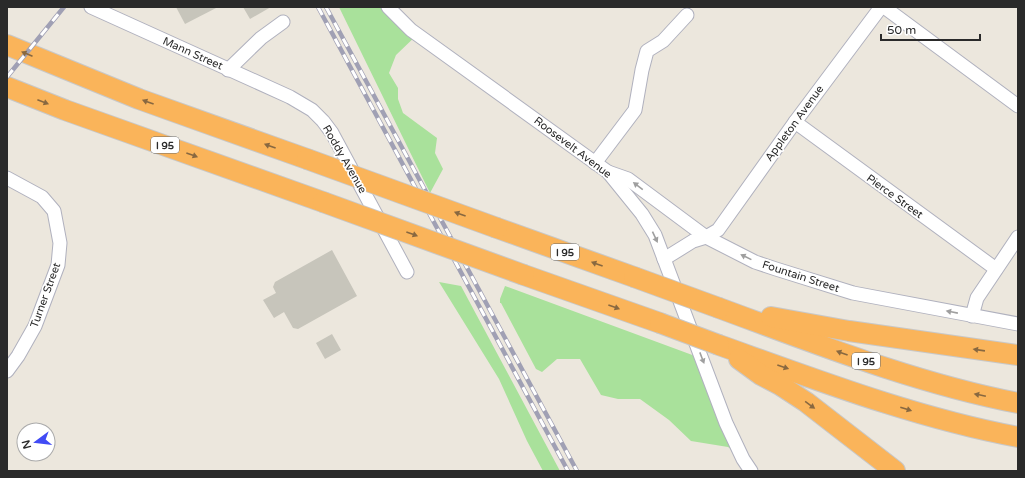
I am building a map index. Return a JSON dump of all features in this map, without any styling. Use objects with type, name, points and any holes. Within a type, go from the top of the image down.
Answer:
[{"type":"highway","name":"I 95","points":[[7,45],[132,96],[906,375],[967,392],[1018,403]]},
{"type":"highway","name":"I 95","points":[[7,87],[87,118],[719,345],[909,410],[978,429],[1018,437]]},
{"type":"highway","points":[[719,308],[856,332],[1018,355]]},
{"type":"highway","points":[[719,345],[761,375],[785,388],[818,410],[895,471]]},
{"type":"street","name":"Mann Street","points":[[91,7],[228,70],[261,38],[283,22]]},
{"type":"street","name":"Roosevelt Avenue","points":[[388,7],[411,30],[608,172],[642,214],[655,235],[726,423],[751,471]]},
{"type":"street","points":[[882,7],[1018,106]]},
{"type":"street","name":"Appleton Avenue","points":[[664,259],[693,241],[706,237],[718,230],[795,122],[882,7]]},
{"type":"street","points":[[595,162],[635,110],[647,51],[662,41],[687,15]]},
{"type":"street","name":"Roddy Avenue","points":[[228,70],[298,101],[312,110],[323,121],[341,148],[407,272]]},
{"type":"street","name":"Pierce Street","points":[[795,122],[996,270]]},
{"type":"street","name":"Fountain Street","points":[[608,172],[628,179],[706,237],[755,262],[853,293],[1018,324]]},
{"type":"street","name":"Turner Street","points":[[7,178],[42,197],[54,211],[60,243],[58,265],[35,326],[7,372]]},
{"type":"street","points":[[972,316],[978,298],[1018,237]]},
{"type":"green space","points":[[339,7],[396,7],[420,32],[396,55],[389,73],[398,88],[398,99],[403,113],[437,138],[435,153],[443,169],[430,193]]},
{"type":"green space","points":[[439,282],[461,286],[560,471],[543,471],[527,441],[499,379]]},
{"type":"green space","points":[[505,286],[695,356],[752,462],[728,447],[691,441],[669,420],[640,399],[618,399],[601,395],[580,359],[557,359],[542,372],[536,369],[500,303]]},
{"type":"building","points":[[176,7],[218,7],[185,24]]},
{"type":"building","points":[[243,7],[271,7],[250,19]]},
{"type":"building","points":[[332,250],[357,296],[298,329],[293,328],[284,312],[274,318],[263,300],[276,293],[273,287],[275,282]]},
{"type":"building","points":[[332,334],[341,350],[325,359],[316,343]]},
{"type":"railway","points":[[7,77],[64,7]]},
{"type":"railway","points":[[318,7],[568,471]]},
{"type":"railway","points":[[326,7],[577,471]]}]
